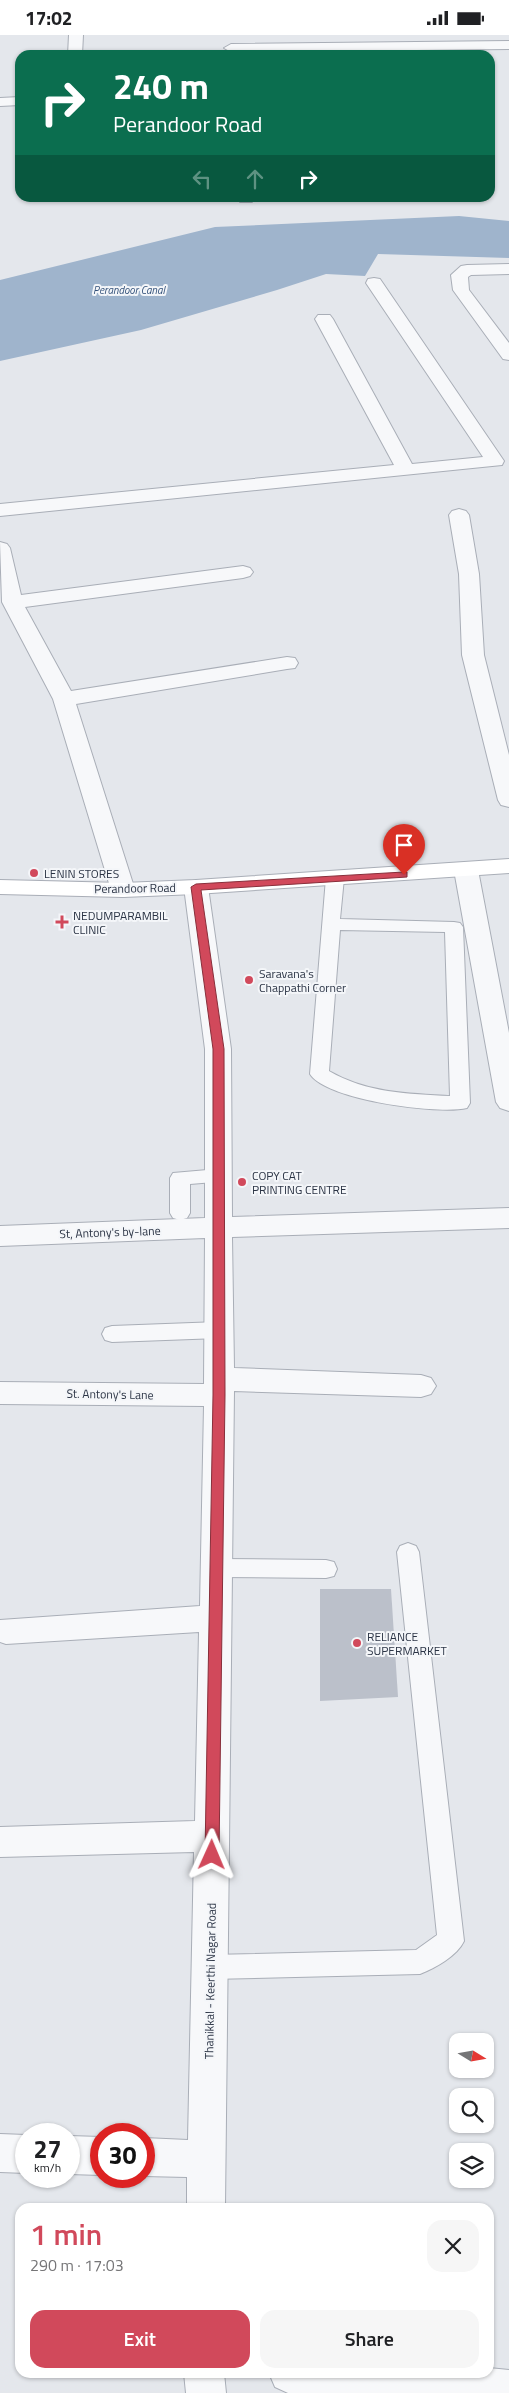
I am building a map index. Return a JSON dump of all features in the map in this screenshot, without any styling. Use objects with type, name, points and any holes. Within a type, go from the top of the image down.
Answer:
[{"type":"main road","name":"Perandoor Road","points":[[0,887],[124,890],[335,879],[509,866]]},
{"type":"street","points":[[75,50],[76,35]]},
{"type":"street","points":[[230,46],[509,45]]},
{"type":"street","points":[[0,102],[15,101]]},
{"type":"street","points":[[509,269],[467,270],[459,275],[461,290],[509,355]]},
{"type":"street","points":[[0,509],[502,460],[374,283]]},
{"type":"street","points":[[324,319],[406,470]]},
{"type":"street","points":[[459,515],[469,574],[473,655],[509,800]]},
{"type":"street","points":[[0,548],[12,602],[64,699],[124,890]]},
{"type":"street","points":[[12,602],[243,572]]},
{"type":"street","points":[[64,699],[287,663]]},
{"type":"street","points":[[466,869],[509,1102]]},
{"type":"street","name":"Thanikkal - Keerthi Nagar Road","points":[[196,887],[218,1049],[220,1228],[216,1618],[206,2203]]},
{"type":"street","name":"St, Antony's by-lane","points":[[0,1236],[509,1217]]},
{"type":"street","name":"St. Antony's Lane","points":[[0,1393],[219,1387],[420,1387]]},
{"type":"street","points":[[6,1631],[216,1618]]},
{"type":"street","points":[[0,1842],[212,1836]]},
{"type":"street","points":[[0,2153],[15,2154]]},
{"type":"street","points":[[155,2157],[206,2159]]},
{"type":"street","points":[[204,2378],[206,2393]]},
{"type":"street","points":[[354,2378],[509,2390]]},
{"type":"lane","points":[[330,924],[454,927],[460,1103],[384,1099],[337,1086],[319,1074],[330,924],[335,879]]},
{"type":"lane","points":[[180,1213],[180,1178],[219,1176]]},
{"type":"lane","points":[[112,1334],[219,1330]]},
{"type":"lane","points":[[210,1967],[420,1962],[451,1941],[408,1552]]},
{"type":"lane","points":[[216,1568],[326,1569]]},
{"type":"water","name":"Perandoor Canal","points":[[459,216],[509,221],[509,258],[378,254],[365,276],[326,274],[141,330],[0,361],[0,280],[215,227]]},
{"type":"building","name":"RELIANCE SUPERMARKET","points":[[320,1589],[391,1589],[398,1697],[320,1701]]},
{"type":"place","name":"LENIN STORES","points":[[34,873]]},
{"type":"place","name":"NEDUMPARAMBIL CLINIC","points":[[62,922]]},
{"type":"place","name":"Saravana's Chappathi Corner","points":[[249,980]]},
{"type":"place","name":"COPY CAT PRINTING CENTRE","points":[[242,1182]]},
{"type":"place","name":"RELIANCE SUPERMARKET","points":[[357,1643]]},
{"type":"route","points":[[212,1855],[219,1395],[220,1211],[218,1049],[196,887],[404,875]]}]
